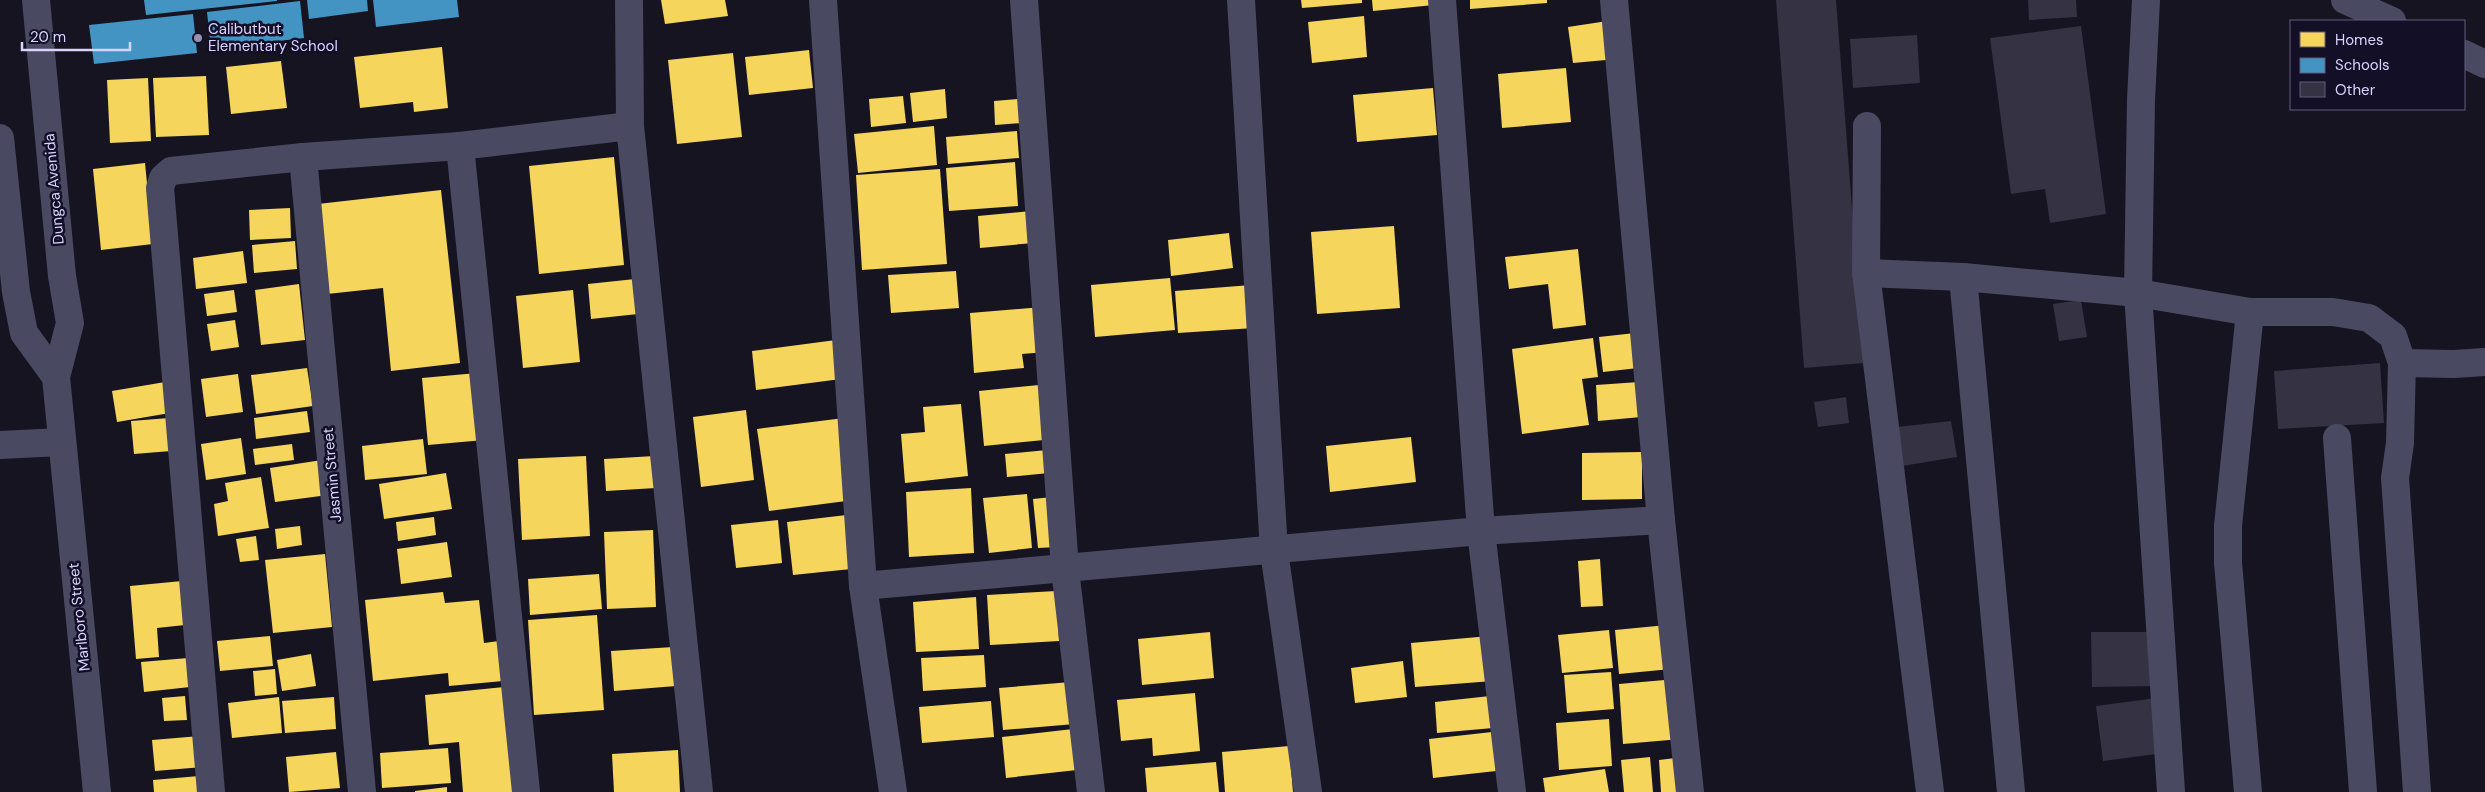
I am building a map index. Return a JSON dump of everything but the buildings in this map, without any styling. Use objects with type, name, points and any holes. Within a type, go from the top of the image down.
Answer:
[{"type":"street","name":"Dungca Avenida","points":[[36,0],[62,276],[70,323],[56,377],[61,442]]},
{"type":"street","points":[[630,0],[630,126],[699,792]]},
{"type":"street","points":[[823,0],[863,586],[893,792]]},
{"type":"street","points":[[1024,0],[1065,569],[1091,792]]},
{"type":"street","points":[[1240,0],[1274,551],[1308,792]]},
{"type":"street","points":[[1442,0],[1481,531],[1512,792]]},
{"type":"street","points":[[1614,0],[1662,520],[1690,792]]},
{"type":"street","points":[[2146,0],[2141,100],[2138,293],[2171,792]]},
{"type":"street","points":[[2345,0],[2390,20]]},
{"type":"street","points":[[2465,54],[2485,64]]},
{"type":"street","points":[[211,792],[160,182],[166,173],[171,171],[303,157],[460,146],[630,126]]},
{"type":"street","points":[[1867,126],[1866,273],[1930,792]]},
{"type":"street","points":[[0,138],[16,292],[24,333],[56,377]]},
{"type":"street","points":[[460,146],[526,792]]},
{"type":"street","name":"Jasmin Street","points":[[303,157],[362,792]]},
{"type":"street","points":[[1866,273],[1963,277],[2138,293],[2250,312],[2334,312],[2369,318],[2393,336],[2402,363],[2400,443],[2396,478],[2417,792]]},
{"type":"street","points":[[1963,277],[2011,792]]},
{"type":"street","points":[[2248,792],[2228,563],[2228,526],[2250,312]]},
{"type":"street","points":[[2402,363],[2454,364],[2485,362]]},
{"type":"street","points":[[2337,438],[2363,792]]},
{"type":"street","points":[[0,445],[61,442]]},
{"type":"street","name":"Marlboro Street","points":[[61,442],[97,792]]},
{"type":"street","points":[[863,586],[1274,551],[1481,531],[1662,520]]},
{"type":"place","name":"Calibutbut Elementary School","points":[[198,38]]}]
